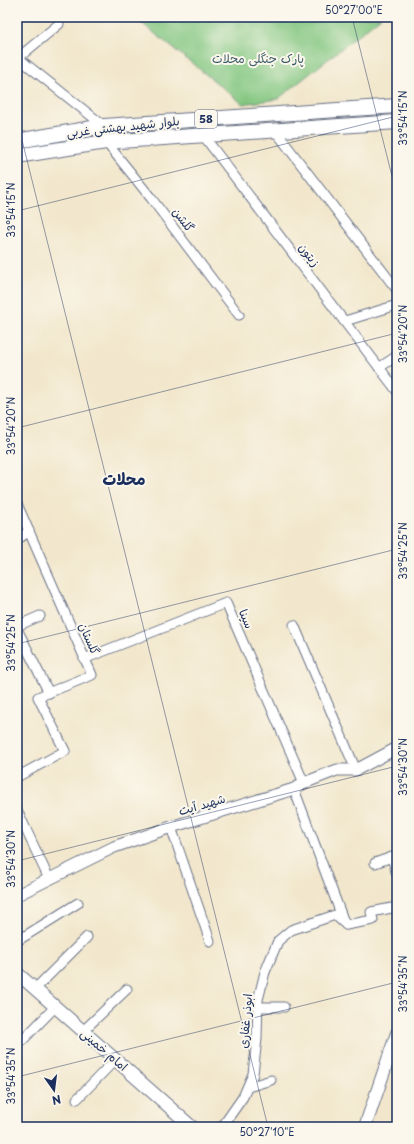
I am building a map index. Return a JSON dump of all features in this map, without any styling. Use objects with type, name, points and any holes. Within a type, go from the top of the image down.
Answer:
[{"type":"main road","name":"بلوار شهید بهشتی غربی","points":[[17,141],[104,126],[397,106]]},
{"type":"main road","name":"بلوار شهید بهشتی غربی","points":[[17,156],[106,142],[274,129],[397,122]]},
{"type":"main road","name":"امام خمینی","points":[[17,973],[83,1031],[185,1125]]},
{"type":"main road","points":[[365,1127],[396,1041]]},
{"type":"street","points":[[59,24],[17,58],[104,126]]},
{"type":"street","points":[[274,129],[397,290]]},
{"type":"street","name":"زیتون","points":[[203,135],[397,391]]},
{"type":"street","name":"گلشن","points":[[106,142],[151,198],[239,314]]},
{"type":"street","points":[[345,321],[397,305]]},
{"type":"street","points":[[380,368],[397,356]]},
{"type":"street","name":"گلستان","points":[[17,504],[92,675],[38,697],[65,751],[17,777]]},
{"type":"street","points":[[17,540],[29,531]]},
{"type":"street","name":"سینا","points":[[84,659],[226,603],[299,786]]},
{"type":"street","points":[[17,626],[40,616]]},
{"type":"street","points":[[294,625],[356,770]]},
{"type":"street","points":[[17,630],[50,693]]},
{"type":"street","name":"شهید آیت","points":[[17,895],[114,847],[299,786],[337,770],[356,770],[397,748]]},
{"type":"street","points":[[299,786],[346,925],[373,920],[371,912],[397,907]]},
{"type":"street","points":[[17,810],[49,879]]},
{"type":"street","points":[[171,827],[210,941]]},
{"type":"street","points":[[375,863],[392,857],[397,875]]},
{"type":"street","points":[[17,941],[78,902]]},
{"type":"street","name":"ابوذر غفاری","points":[[222,1127],[243,1097],[253,1074],[258,1007],[265,972],[278,941],[291,930],[335,915],[346,925]]},
{"type":"street","points":[[35,989],[87,937]]},
{"type":"street","points":[[83,1031],[127,989]]},
{"type":"street","points":[[17,1046],[56,1007]]},
{"type":"street","points":[[258,1007],[284,1007]]},
{"type":"street","points":[[77,1099],[115,1060]]},
{"type":"street","points":[[248,1087],[271,1080]]},
{"type":"green space","name":"پارک جنگلی محلات","points":[[134,17],[381,17],[278,99],[243,104]]},
{"type":"district","name":"محلات","points":[[124,479]]}]
